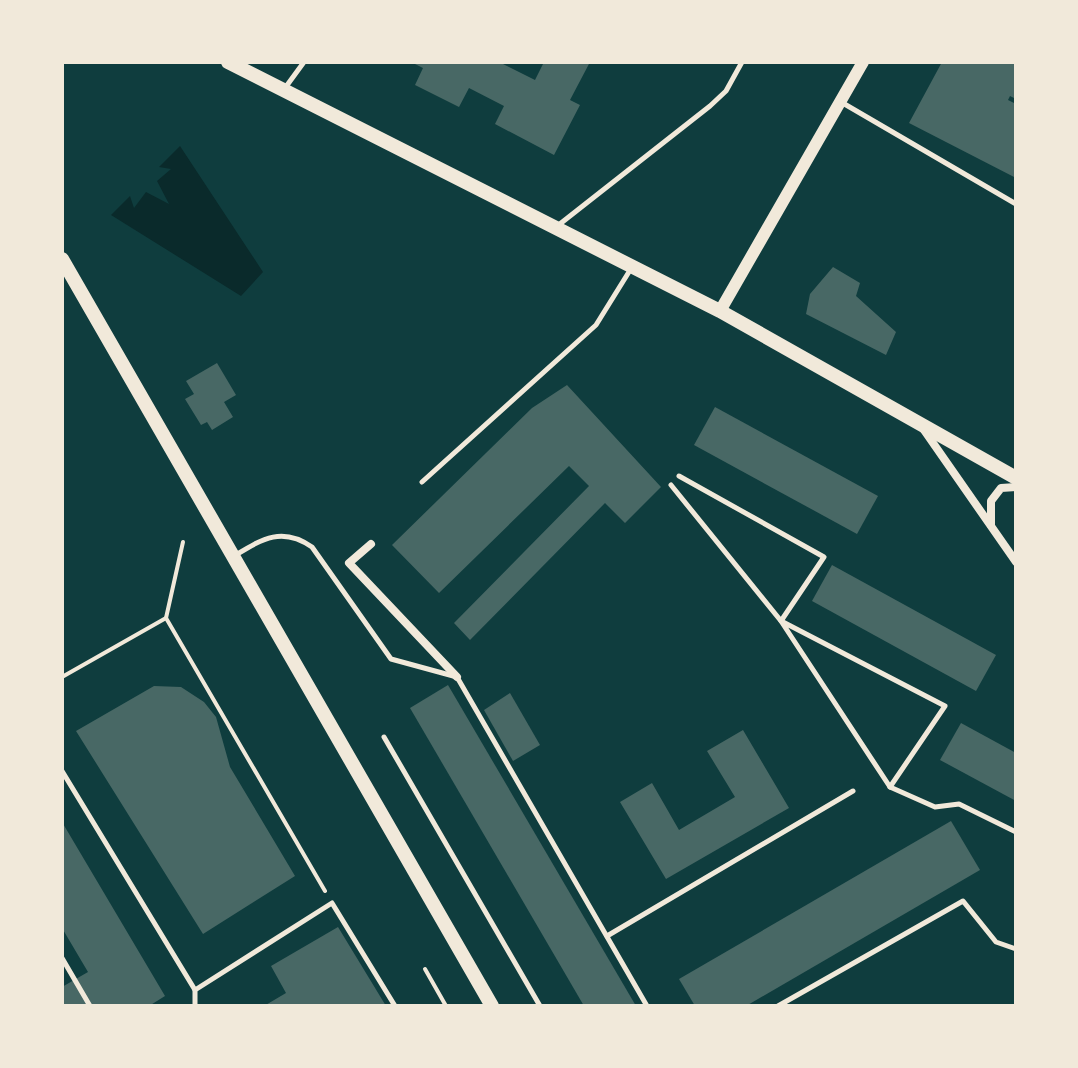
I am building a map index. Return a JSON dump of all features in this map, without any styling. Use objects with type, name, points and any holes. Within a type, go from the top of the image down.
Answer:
[{"type":"main road","points":[[228,62],[720,311],[1016,478]]},
{"type":"main road","points":[[62,259],[489,1005]]},
{"type":"street","points":[[720,311],[863,62]]},
{"type":"street","points":[[918,423],[1016,562]]},
{"type":"street","points":[[991,526],[991,501],[1001,488],[1016,487]]},
{"type":"street","points":[[371,544],[349,563],[457,677]]},
{"type":"lane","points":[[284,89],[304,62]]},
{"type":"lane","points":[[556,227],[718,99],[742,62]]},
{"type":"lane","points":[[840,102],[1016,204]]},
{"type":"lane","points":[[422,482],[596,325],[632,266]]},
{"type":"lane","points":[[679,476],[824,557],[781,621]]},
{"type":"lane","points":[[671,485],[781,621],[890,787],[935,807],[959,804],[1016,832]]},
{"type":"lane","points":[[233,556],[268,536],[284,533],[300,538],[312,547],[391,659],[457,677],[647,1006]]},
{"type":"lane","points":[[781,621],[945,706],[890,787]]},
{"type":"lane","points":[[384,737],[540,1006]]},
{"type":"lane","points":[[62,771],[195,990],[195,1006]]},
{"type":"lane","points":[[607,936],[853,791]]},
{"type":"lane","points":[[778,1006],[963,901],[996,942],[1016,949]]},
{"type":"lane","points":[[195,990],[332,903],[395,1006]]},
{"type":"lane","points":[[62,958],[90,1006]]},
{"type":"path","points":[[183,542],[166,618],[332,903]]},
{"type":"path","points":[[62,677],[166,618]]},
{"type":"path","points":[[425,969],[446,1006]]},
{"type":"water","points":[[180,146],[263,272],[241,296],[111,215],[130,196],[134,208],[146,192],[169,204],[157,181],[171,169],[159,167]]},
{"type":"building","points":[[411,62],[499,62],[535,80],[544,62],[590,62],[570,100],[580,105],[554,155],[495,124],[504,106],[469,88],[459,107],[415,85],[423,68]]},
{"type":"building","points":[[942,62],[1016,62],[1016,99],[1010,96],[1008,100],[1016,104],[1016,178],[909,123]]},
{"type":"building","points":[[833,267],[860,283],[856,296],[896,332],[886,355],[806,314],[810,294]]},
{"type":"building","points":[[217,363],[236,395],[224,402],[233,417],[212,430],[207,422],[201,425],[185,399],[194,394],[186,381]]},
{"type":"building","points":[[567,385],[661,487],[625,523],[605,503],[470,640],[454,623],[589,486],[569,466],[439,593],[392,545],[532,408]]},
{"type":"building","points":[[715,407],[878,496],[857,534],[694,445]]},
{"type":"building","points":[[832,565],[996,655],[976,691],[812,601]]},
{"type":"building","points":[[448,685],[636,1006],[584,1006],[410,708]]},
{"type":"building","points":[[154,686],[181,687],[204,702],[216,717],[230,767],[295,876],[203,934],[76,731]]},
{"type":"building","points":[[510,693],[540,745],[513,761],[484,710]]},
{"type":"building","points":[[961,723],[1016,753],[1016,801],[940,760]]},
{"type":"building","points":[[743,730],[789,808],[666,879],[620,802],[652,783],[679,830],[735,797],[707,751]]},
{"type":"building","points":[[951,821],[980,870],[746,1006],[695,1006],[679,979]]},
{"type":"building","points":[[62,822],[165,996],[149,1006],[62,1006],[62,987],[88,972],[62,928]]},
{"type":"building","points":[[338,927],[386,1006],[264,1006],[286,993],[271,966]]}]
